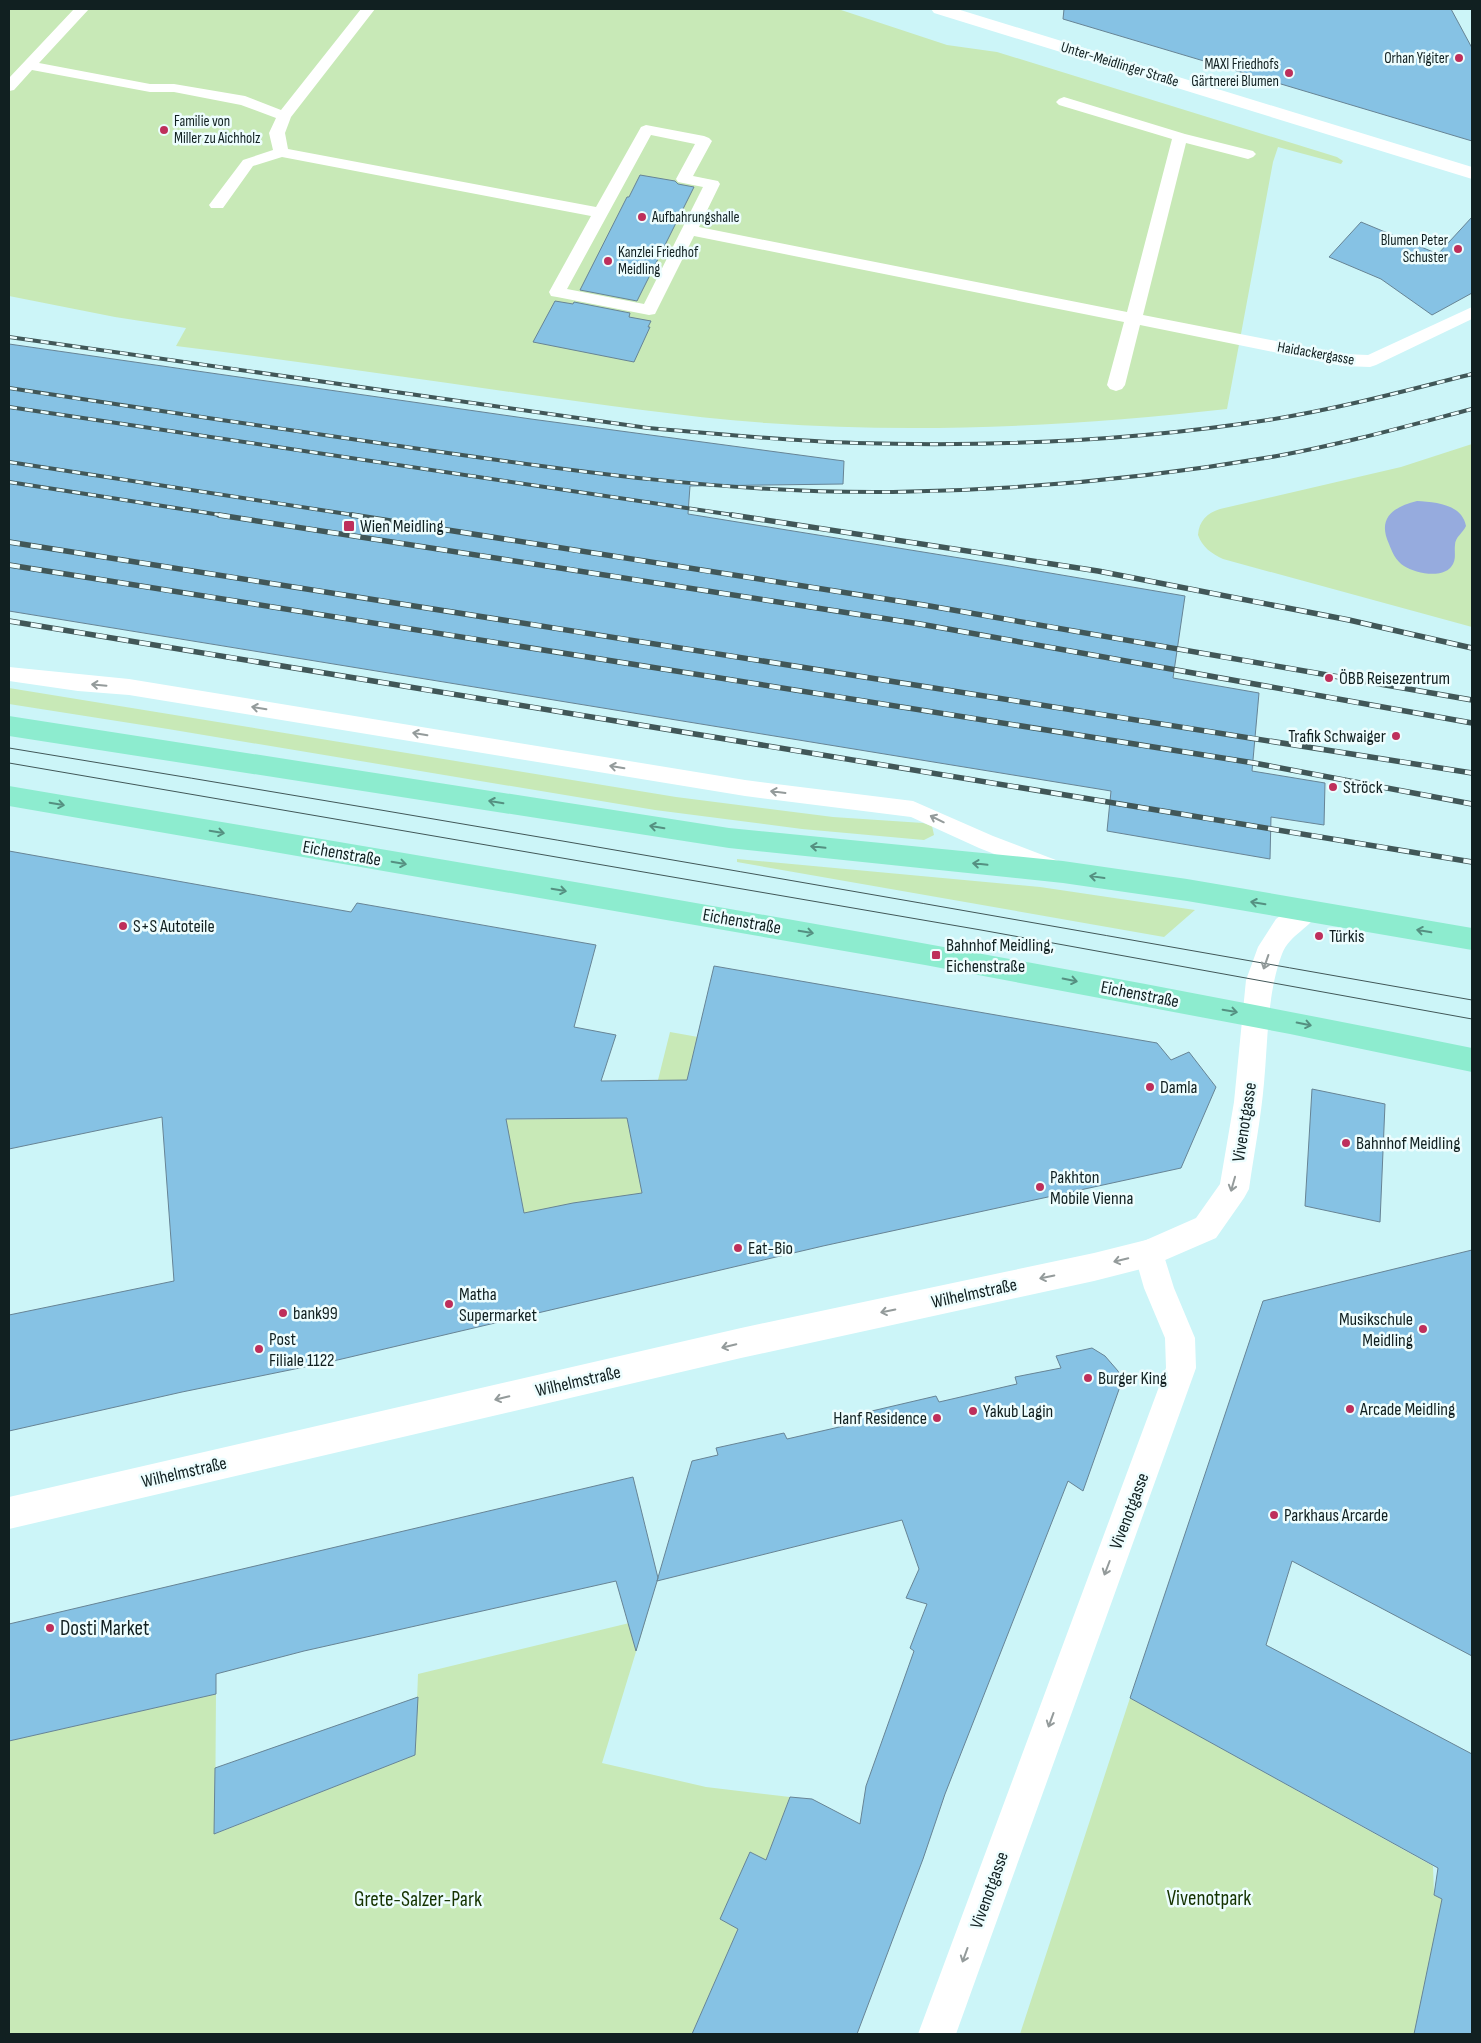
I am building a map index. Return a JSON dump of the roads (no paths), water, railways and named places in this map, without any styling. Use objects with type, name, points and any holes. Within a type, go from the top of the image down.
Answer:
[{"type":"main road","points":[[9,726],[729,838],[1063,872],[1187,890],[1472,939]]},
{"type":"main road","name":"Eichenstraße","points":[[9,796],[936,955],[1256,1015],[1472,1060]]},
{"type":"street","name":"Unter-Meidlinger Straße","points":[[940,9],[1472,173]]},
{"type":"street","name":"Vivenotgasse","points":[[937,2034],[1182,1368],[1180,1338],[1159,1288],[1149,1253],[1206,1228],[1234,1189],[1249,1094],[1260,980],[1271,947],[1284,928],[1306,911]]},
{"type":"street","name":"Wilhelmstraße","points":[[9,1513],[740,1343],[1094,1267],[1149,1253]]},
{"type":"lane","points":[[9,87],[82,9]]},
{"type":"lane","points":[[281,152],[277,133],[284,116],[368,9]]},
{"type":"lane","points":[[29,65],[150,88],[174,88],[245,101],[284,116]]},
{"type":"lane","points":[[1064,102],[1248,154]]},
{"type":"lane","points":[[646,130],[704,141],[684,179],[712,184],[649,310],[557,292],[600,213],[646,130]]},
{"type":"lane","points":[[1116,385],[1180,136]]},
{"type":"lane","points":[[218,205],[248,163],[281,152],[600,213]]},
{"type":"lane","name":"Haidackergasse","points":[[689,230],[1343,360],[1370,361],[1472,312]]},
{"type":"lane","points":[[9,674],[78,683],[129,687],[745,788],[913,809],[986,842],[1063,872]]},
{"type":"water","points":[[1417,501],[1432,502],[1453,509],[1459,513],[1466,526],[1455,542],[1455,559],[1447,571],[1428,574],[1415,571],[1399,562],[1390,547],[1386,535],[1386,521],[1394,510]]},
{"type":"tram line","points":[[9,748],[558,840],[1472,1000]]},
{"type":"tram line","points":[[9,763],[981,930],[1472,1019]]},
{"type":"railway","points":[[9,337],[648,428],[778,439],[856,443],[1011,443],[1114,438],[1166,433],[1268,420],[1320,411],[1472,374]]},
{"type":"railway","points":[[9,388],[592,473],[712,485],[833,492],[990,489],[1086,482],[1182,471],[1326,446],[1472,409]]},
{"type":"railway","points":[[9,407],[740,516]]},
{"type":"railway","points":[[9,462],[360,516]]},
{"type":"railway","points":[[9,482],[227,516]]},
{"type":"railway","points":[[219,515],[920,624],[1472,723]]},
{"type":"railway","points":[[352,515],[924,605],[1472,700]]},
{"type":"railway","points":[[732,515],[1098,571],[1349,620],[1472,648]]},
{"type":"railway","points":[[9,542],[1472,773]]},
{"type":"railway","points":[[9,565],[1254,763],[1472,804]]},
{"type":"railway","points":[[9,621],[1472,862]]},
{"type":"place","name":"Orhan Yigiter","points":[[1459,58]]},
{"type":"place","name":"MAXI Friedhofs Gärtnerei Blumen","points":[[1289,73]]},
{"type":"place","name":"Familie von Miller zu Aichholz","points":[[164,130]]},
{"type":"place","name":"Aufbahrungshalle","points":[[642,217]]},
{"type":"place","name":"Blumen Peter Schuster","points":[[1458,249]]},
{"type":"place","name":"Kanzlei Friedhof Meidling","points":[[608,261]]},
{"type":"place","name":"Wien Meidling","points":[[349,526]]},
{"type":"place","name":"ÖBB Reisezentrum","points":[[1329,678]]},
{"type":"place","name":"Trafik Schwaiger","points":[[1396,736]]},
{"type":"place","name":"Ströck","points":[[1333,787]]},
{"type":"place","name":"S+S Autoteile","points":[[123,926]]},
{"type":"place","name":"Türkis","points":[[1319,936]]},
{"type":"place","name":"Bahnhof Meidling, Eichenstraße","points":[[936,955]]},
{"type":"place","name":"Damla","points":[[1150,1087]]},
{"type":"place","name":"Bahnhof Meidling","points":[[1346,1143]]},
{"type":"place","name":"Pakhton Mobile Vienna","points":[[1040,1187]]},
{"type":"place","name":"Eat-Bio","points":[[738,1248]]},
{"type":"place","name":"Matha Supermarket","points":[[449,1304]]},
{"type":"place","name":"bank99","points":[[283,1313]]},
{"type":"place","name":"Musikschule Meidling","points":[[1423,1329]]},
{"type":"place","name":"Post Filiale 1122","points":[[259,1349]]},
{"type":"place","name":"Burger King","points":[[1088,1378]]},
{"type":"place","name":"Arcade Meidling","points":[[1350,1409]]},
{"type":"place","name":"Yakub Lagin","points":[[973,1411]]},
{"type":"place","name":"Hanf Residence","points":[[937,1418]]},
{"type":"place","name":"Parkhaus Arcarde","points":[[1274,1515]]},
{"type":"place","name":"Dosti Market","points":[[50,1628]]},
{"type":"park label","name":"Vivenotpark","points":[[1209,1898]]},
{"type":"park label","name":"Grete-Salzer-Park","points":[[418,1899]]}]
